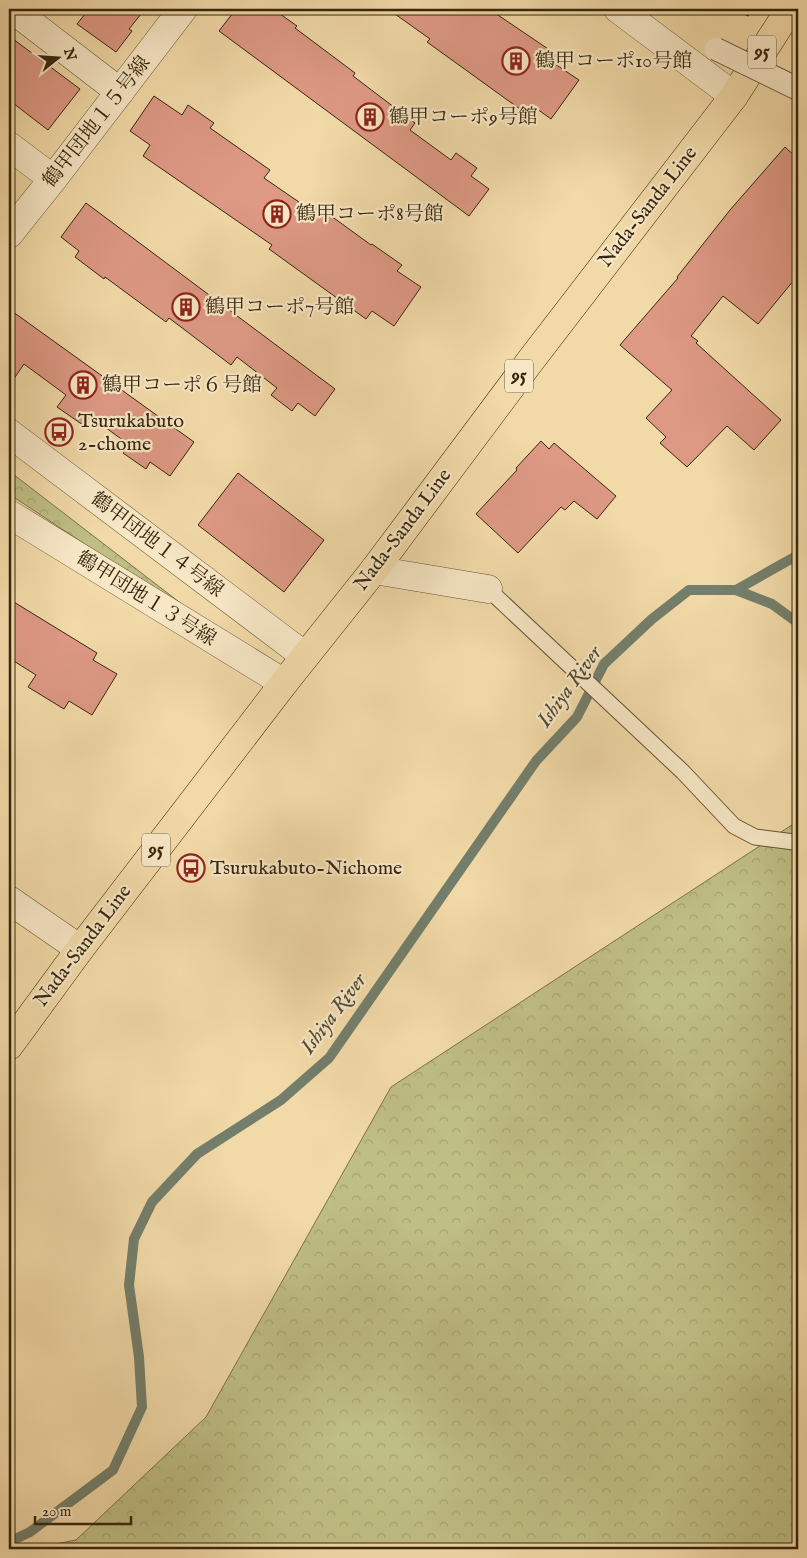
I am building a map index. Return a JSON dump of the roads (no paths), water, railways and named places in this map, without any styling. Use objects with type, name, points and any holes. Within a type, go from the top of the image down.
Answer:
[{"type":"main road","name":"Nada-Sanda Line","points":[[9,1046],[80,949],[374,570],[543,345],[734,96],[790,9]]},
{"type":"street","points":[[12,9],[120,92]]},
{"type":"street","name":"鶴甲団地１５号線","points":[[9,234],[183,9]]},
{"type":"street","points":[[618,9],[734,96]]},
{"type":"street","points":[[716,48],[798,89]]},
{"type":"street","points":[[9,146],[53,179]]},
{"type":"street","name":"鶴甲団地１４号線","points":[[9,433],[306,656]]},
{"type":"street","name":"鶴甲団地１３号線","points":[[9,514],[284,684]]},
{"type":"street","points":[[374,570],[488,589]]},
{"type":"street","points":[[9,900],[80,949]]},
{"type":"lane","points":[[488,589],[683,772],[734,826],[755,837],[794,842],[798,840]]},
{"type":"waterway","points":[[736,590],[798,555]]},
{"type":"waterway","name":"Ishiya River","points":[[9,1542],[30,1532],[113,1470],[142,1407],[139,1357],[129,1285],[134,1239],[152,1202],[197,1154],[281,1100],[329,1058],[536,761],[577,717],[604,664],[652,619],[689,590],[736,590],[772,604],[798,623]]},
{"type":"place","name":"鶴甲コーポ10号館","points":[[516,61]]},
{"type":"place","name":"鶴甲コーポ9号館","points":[[370,117]]},
{"type":"place","name":"鶴甲コーポ8号館","points":[[277,214]]},
{"type":"place","name":"鶴甲コーポ7号館","points":[[186,307]]},
{"type":"place","name":"鶴甲コーポ６号館","points":[[83,385]]},
{"type":"place","name":"Tsurukabuto 2-chome","points":[[59,432]]},
{"type":"place","name":"Tsurukabuto-Nichome","points":[[191,868]]}]
